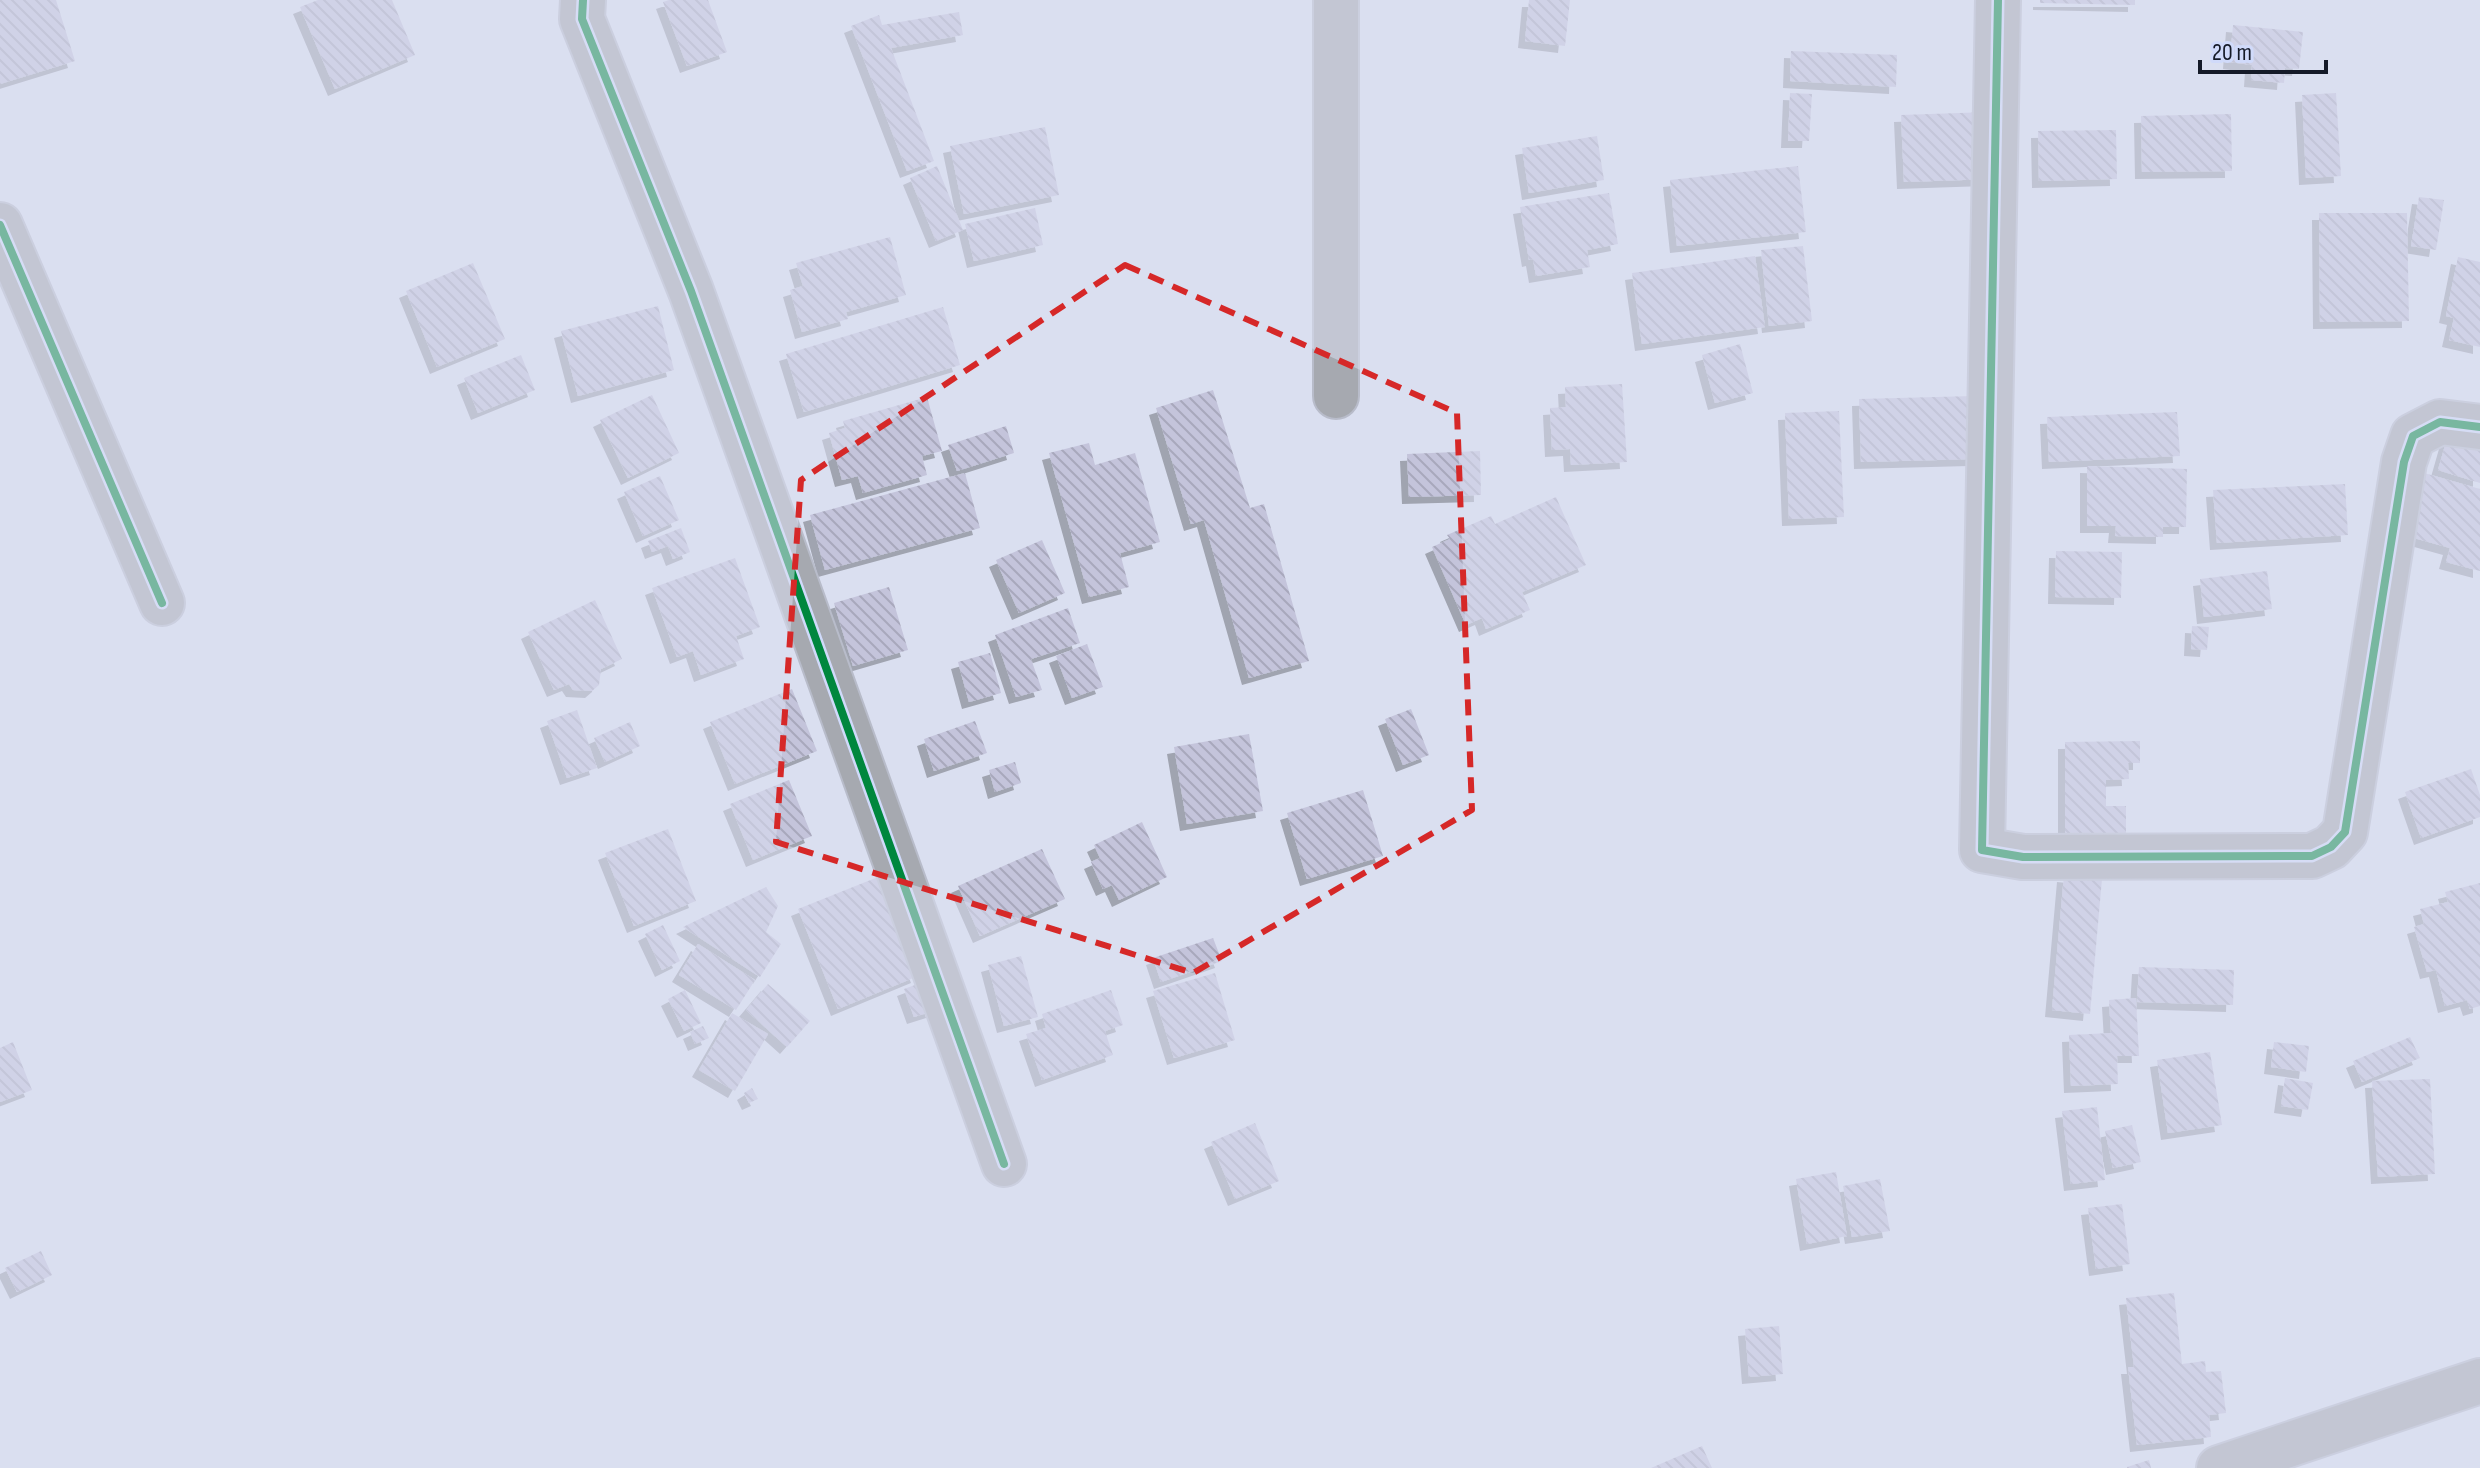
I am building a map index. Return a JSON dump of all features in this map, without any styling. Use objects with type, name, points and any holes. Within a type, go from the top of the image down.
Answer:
[{"type":"street","points":[[583,0],[582,19],[691,291],[1004,1164]]},
{"type":"street","points":[[1336,0],[1336,396]]},
{"type":"street","points":[[1998,0],[1982,850],[2023,857],[2312,856],[2331,847],[2345,832],[2404,462],[2413,436],[2440,422],[2480,427]]},
{"type":"street","points":[[0,225],[162,603]]},
{"type":"street","points":[[2219,1468],[2480,1381]]},
{"type":"highlighted area","points":[[1125,265],[1457,413],[1472,810],[1193,973],[776,842],[801,480]]},
{"type":"building","points":[[0,0],[56,0],[75,61],[0,84]]},
{"type":"building","points":[[318,0],[392,0],[415,55],[335,89],[300,7]]},
{"type":"building","points":[[708,0],[727,52],[687,66],[663,2]]},
{"type":"building","points":[[1529,0],[1570,0],[1565,46],[1525,41]]},
{"type":"building","points":[[2040,0],[2135,0],[2135,5],[2040,3]]},
{"type":"building","points":[[959,12],[963,35],[891,48],[934,161],[907,171],[851,26],[879,15],[882,25]]},
{"type":"building","points":[[2233,25],[2303,32],[2299,69],[2285,68],[2284,83],[2251,80],[2252,65],[2230,62]]},
{"type":"building","points":[[1791,51],[1897,55],[1896,87],[1790,81]]},
{"type":"building","points":[[1790,93],[1812,94],[1809,141],[1788,141]]},
{"type":"building","points":[[2336,93],[2341,176],[2306,178],[2302,95]]},
{"type":"building","points":[[1989,112],[1992,179],[1904,182],[1901,115]]},
{"type":"building","points":[[2231,114],[2232,171],[2142,172],[2141,116]]},
{"type":"building","points":[[1045,127],[1059,195],[964,214],[950,146]]},
{"type":"building","points":[[2116,130],[2117,179],[2039,181],[2038,131]]},
{"type":"building","points":[[1597,136],[1604,180],[1529,193],[1522,148]]},
{"type":"building","points":[[937,166],[963,230],[936,241],[910,178]]},
{"type":"building","points":[[1798,166],[1806,232],[1677,246],[1670,180]]},
{"type":"building","points":[[1609,193],[1618,244],[1587,250],[1590,267],[1536,276],[1533,259],[1529,260],[1520,207]]},
{"type":"building","points":[[2419,197],[2444,200],[2436,250],[2411,246]]},
{"type":"building","points":[[1035,208],[1043,245],[974,261],[965,224]]},
{"type":"building","points":[[2319,213],[2407,213],[2409,321],[2320,322]]},
{"type":"building","points":[[890,237],[906,295],[846,312],[848,319],[802,332],[790,290],[803,286],[796,263]]},
{"type":"building","points":[[1803,246],[1812,321],[1769,326],[1761,250]]},
{"type":"building","points":[[1755,256],[1765,327],[1642,344],[1632,273]]},
{"type":"building","points":[[2458,257],[2480,262],[2480,347],[2449,340],[2454,318],[2446,316]]},
{"type":"building","points":[[473,263],[505,339],[437,367],[406,291]]},
{"type":"building","points":[[658,306],[674,370],[578,396],[561,331]]},
{"type":"building","points":[[943,307],[960,365],[804,412],[786,354]]},
{"type":"building","points":[[1740,344],[1753,393],[1715,403],[1702,355]]},
{"type":"building","points":[[521,355],[535,390],[478,413],[464,378]]},
{"type":"building","points":[[1622,384],[1627,462],[1571,465],[1570,449],[1552,450],[1550,408],[1566,407],[1565,387]]},
{"type":"building","points":[[1213,390],[1250,508],[1264,504],[1309,661],[1249,678],[1204,520],[1191,524],[1156,408]]},
{"type":"building","points":[[652,395],[679,453],[628,478],[600,420]]},
{"type":"building","points":[[1974,396],[1976,459],[1861,462],[1859,399]]},
{"type":"building","points":[[927,397],[942,451],[922,456],[927,475],[863,493],[858,476],[842,480],[829,433],[845,428],[843,421]]},
{"type":"building","points":[[1839,411],[1844,517],[1789,519],[1785,413]]},
{"type":"building","points":[[2177,412],[2180,456],[2049,462],[2047,417]]},
{"type":"building","points":[[1006,426],[1014,453],[957,471],[948,445]]},
{"type":"building","points":[[2448,435],[2480,445],[2480,483],[2438,470]]},
{"type":"building","points":[[1089,443],[1095,465],[1135,453],[1160,542],[1120,553],[1129,587],[1089,597],[1049,453]]},
{"type":"building","points":[[1480,451],[1481,495],[1409,497],[1407,454]]},
{"type":"building","points":[[2087,466],[2187,469],[2186,527],[2163,527],[2163,537],[2115,536],[2116,526],[2087,526]]},
{"type":"building","points":[[965,473],[980,528],[825,570],[810,515]]},
{"type":"building","points":[[2424,473],[2480,489],[2480,571],[2446,562],[2450,548],[2407,536]]},
{"type":"building","points":[[660,476],[679,520],[643,536],[624,492]]},
{"type":"building","points":[[2345,484],[2348,535],[2217,543],[2213,490]]},
{"type":"building","points":[[1556,497],[1586,565],[1522,592],[1530,610],[1486,629],[1482,618],[1466,625],[1432,547],[1450,539],[1447,535],[1491,516],[1495,524]]},
{"type":"building","points":[[681,528],[690,552],[673,559],[668,546],[652,552],[648,541]]},
{"type":"building","points":[[1042,540],[1065,593],[1019,613],[996,560]]},
{"type":"building","points":[[2056,551],[2122,552],[2121,598],[2055,597]]},
{"type":"building","points":[[735,558],[760,627],[736,636],[744,659],[701,675],[693,651],[677,657],[652,588]]},
{"type":"building","points":[[2267,571],[2272,609],[2204,617],[2200,579]]},
{"type":"building","points":[[889,587],[908,650],[853,666],[834,603]]},
{"type":"building","points":[[595,600],[622,659],[601,669],[599,685],[592,691],[573,690],[569,684],[554,690],[528,632]]},
{"type":"building","points":[[1068,608],[1080,643],[1031,659],[1042,690],[1016,697],[995,635]]},
{"type":"building","points":[[2192,626],[2209,627],[2207,650],[2191,649]]},
{"type":"building","points":[[1087,644],[1103,687],[1072,698],[1056,656]]},
{"type":"building","points":[[990,653],[1001,693],[969,702],[958,662]]},
{"type":"building","points":[[792,689],[817,751],[735,784],[710,722]]},
{"type":"building","points":[[1411,709],[1429,755],[1403,765],[1385,719]]},
{"type":"building","points":[[577,710],[597,768],[567,778],[547,721]]},
{"type":"building","points":[[975,721],[987,753],[934,771],[924,739]]},
{"type":"building","points":[[630,722],[640,746],[605,762],[594,738]]},
{"type":"building","points":[[1249,734],[1263,811],[1187,824],[1174,747]]},
{"type":"building","points":[[2140,741],[2140,763],[2128,763],[2129,779],[2106,780],[2106,806],[2126,806],[2126,839],[2065,838],[2065,742]]},
{"type":"building","points":[[1015,762],[1021,783],[995,792],[989,770]]},
{"type":"building","points":[[2471,769],[2480,795],[2480,817],[2421,838],[2405,792]]},
{"type":"building","points":[[789,780],[812,836],[753,860],[730,804]]},
{"type":"building","points":[[1363,790],[1383,856],[1307,879],[1287,813]]},
{"type":"building","points":[[1142,822],[1167,877],[1119,900],[1112,885],[1103,889],[1091,862],[1100,858],[1094,845]]},
{"type":"building","points":[[668,829],[696,901],[634,926],[605,853]]},
{"type":"building","points":[[1042,849],[1065,899],[980,936],[958,886]]},
{"type":"building","points":[[2064,875],[2102,879],[2090,1014],[2052,1010]]},
{"type":"building","points":[[878,877],[918,976],[838,1009],[798,909]]},
{"type":"building","points":[[2480,883],[2480,1006],[2470,1009],[2467,1000],[2445,1006],[2436,970],[2427,972],[2414,927],[2424,924],[2420,909],[2448,902],[2445,892]]},
{"type":"building","points":[[766,887],[778,906],[766,932],[781,944],[760,977],[683,927]]},
{"type":"building","points":[[663,925],[680,961],[662,970],[645,934]]},
{"type":"building","points":[[1213,938],[1222,961],[1161,982],[1153,958]]},
{"type":"building","points":[[698,944],[755,980],[736,1010],[679,975]]},
{"type":"building","points":[[1021,956],[1038,1017],[1004,1026],[988,965]]},
{"type":"building","points":[[2139,967],[2234,970],[2233,1005],[2137,1002]]},
{"type":"building","points":[[1215,973],[1235,1040],[1174,1058],[1153,991]]},
{"type":"building","points":[[923,982],[933,1011],[914,1017],[904,989]]},
{"type":"building","points":[[768,984],[810,1021],[787,1047],[746,1010]]},
{"type":"building","points":[[685,990],[701,1023],[684,1031],[668,999]]},
{"type":"building","points":[[1111,990],[1123,1025],[1105,1031],[1113,1055],[1042,1080],[1026,1034],[1046,1028],[1042,1014]]},
{"type":"building","points":[[2136,998],[2139,1056],[2117,1056],[2118,1084],[2071,1086],[2069,1035],[2111,1033],[2109,1000]]},
{"type":"building","points":[[732,1013],[768,1034],[735,1091],[699,1070]]},
{"type":"building","points":[[703,1026],[709,1038],[695,1044],[690,1032]]},
{"type":"building","points":[[2410,1037],[2420,1058],[2362,1082],[2353,1061]]},
{"type":"building","points":[[13,1042],[32,1090],[0,1102],[0,1048]]},
{"type":"building","points":[[2274,1042],[2309,1046],[2306,1072],[2271,1067]]},
{"type":"building","points":[[2210,1052],[2222,1125],[2168,1133],[2157,1060]]},
{"type":"building","points":[[2285,1078],[2313,1083],[2308,1110],[2281,1106]]},
{"type":"building","points":[[2430,1079],[2435,1174],[2378,1177],[2372,1081]]},
{"type":"building","points":[[752,1088],[758,1099],[749,1103],[744,1093]]},
{"type":"building","points":[[2097,1107],[2105,1180],[2071,1184],[2062,1111]]},
{"type":"building","points":[[1255,1123],[1279,1181],[1235,1199],[1211,1142]]},
{"type":"building","points":[[2132,1125],[2141,1162],[2113,1168],[2105,1131]]},
{"type":"building","points":[[1836,1172],[1847,1236],[1807,1244],[1796,1179]]},
{"type":"building","points":[[1880,1179],[1890,1231],[1852,1237],[1843,1186]]},
{"type":"building","points":[[2122,1204],[2130,1264],[2096,1269],[2088,1208]]},
{"type":"building","points":[[41,1251],[52,1275],[17,1292],[5,1268]]},
{"type":"building","points":[[2174,1293],[2182,1364],[2205,1361],[2206,1372],[2221,1371],[2226,1413],[2209,1415],[2211,1437],[2137,1445],[2128,1367],[2134,1367],[2126,1298]]},
{"type":"building","points":[[1779,1326],[1783,1374],[1749,1377],[1745,1329]]},
{"type":"building","points":[[1702,1446],[1712,1468],[1651,1468]]},
{"type":"building","points":[[2149,1460],[2151,1468],[2127,1468],[2127,1467]]},
{"type":"cycle path","points":[[583,0],[582,19],[691,291],[1004,1164]]},
{"type":"cycle path","points":[[1998,0],[1982,850],[2023,857],[2312,856],[2331,847],[2345,832],[2404,462],[2413,436],[2440,422],[2480,427]]},
{"type":"cycle path","points":[[0,225],[162,603]]}]
